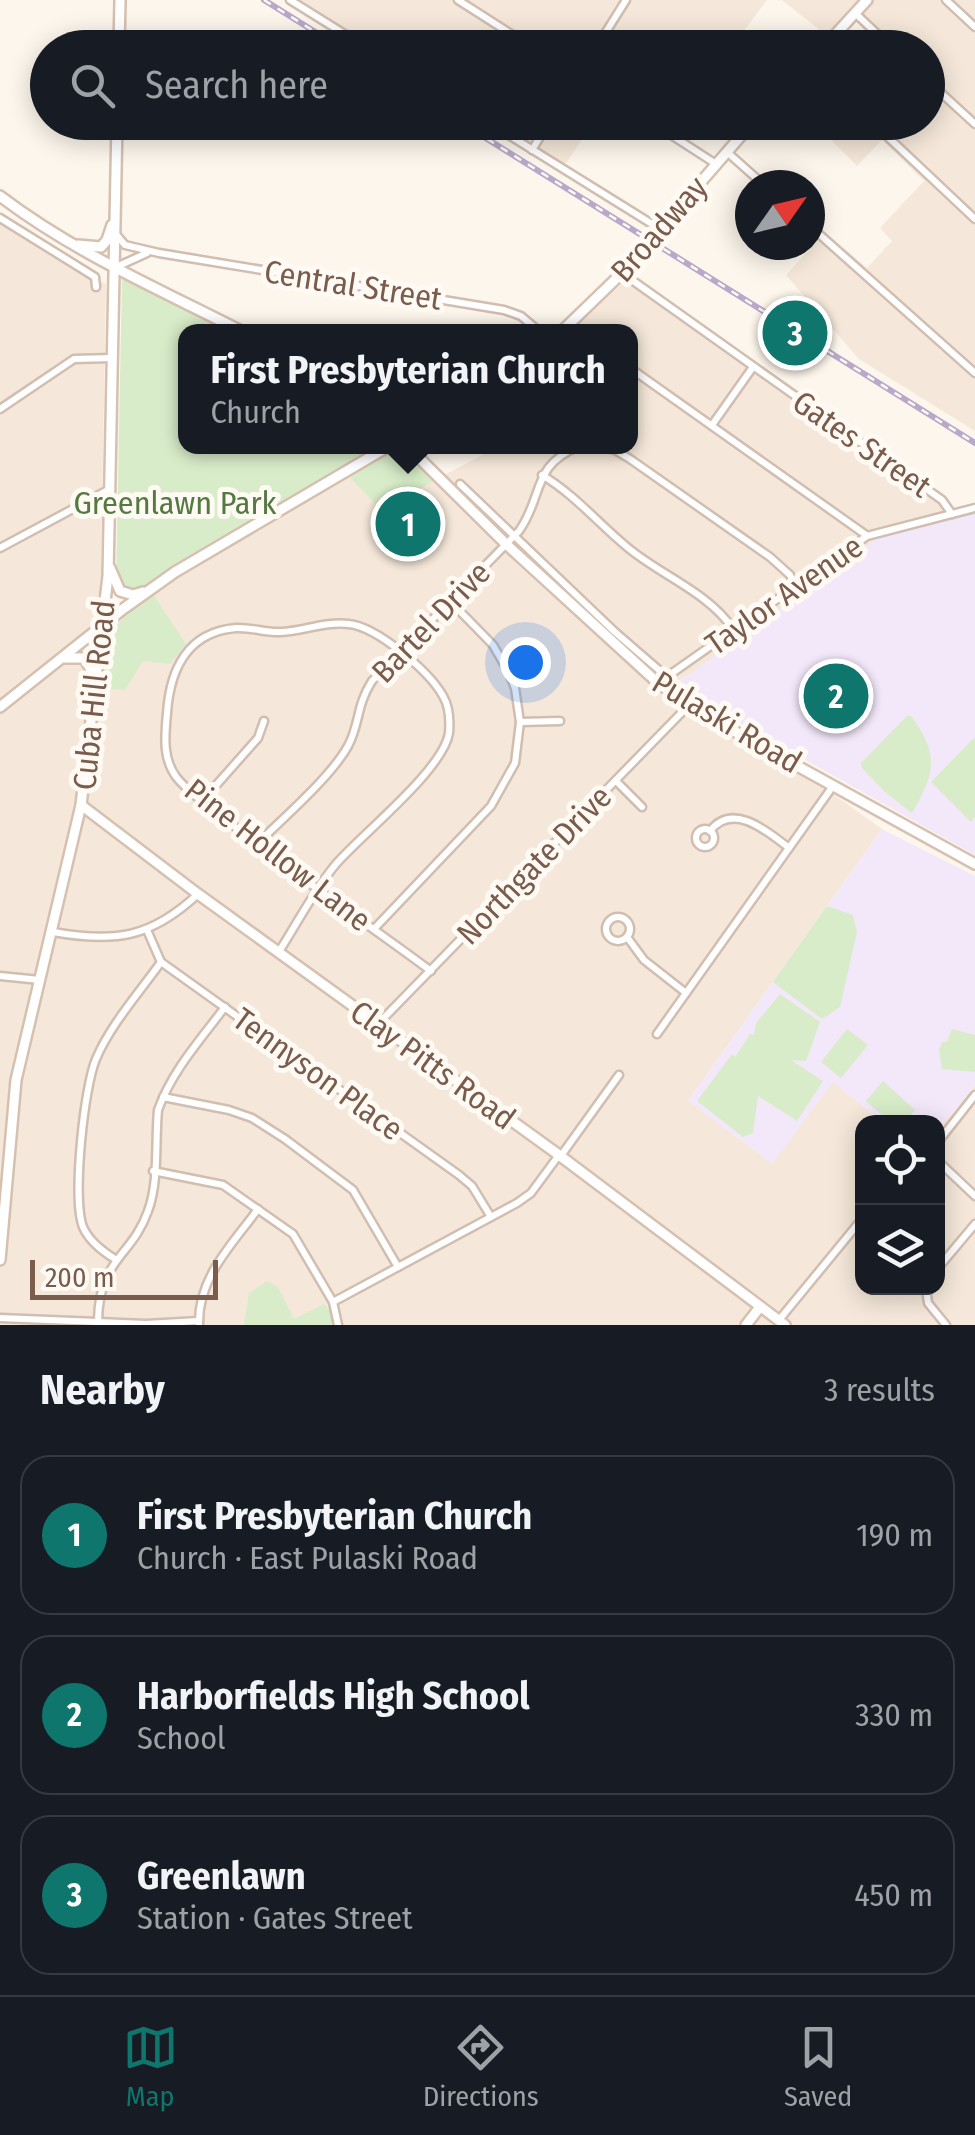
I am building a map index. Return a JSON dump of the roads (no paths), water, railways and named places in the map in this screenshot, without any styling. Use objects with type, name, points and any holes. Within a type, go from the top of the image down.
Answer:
[{"type":"main road","points":[[119,30],[120,0]]},
{"type":"main road","points":[[839,30],[867,0]]},
{"type":"main road","name":"Cuba Hill Road","points":[[0,1260],[5,1158],[16,1080],[82,805],[109,561],[117,140]]},
{"type":"main road","name":"Broadway","points":[[569,324],[622,273],[738,140]]},
{"type":"main road","points":[[0,196],[59,238],[227,324]]},
{"type":"main road","points":[[59,238],[84,248],[101,247],[115,217]]},
{"type":"main road","points":[[0,707],[154,586],[375,454]]},
{"type":"main road","name":"Pulaski Road","points":[[415,454],[506,544],[689,705],[975,864]]},
{"type":"main road","points":[[109,561],[114,581],[124,593],[136,594],[154,586]]},
{"type":"main road","points":[[57,661],[70,656],[84,658],[94,676]]},
{"type":"main road","name":"Clay Pitts Road","points":[[82,805],[782,1323]]},
{"type":"main road","points":[[746,1325],[760,1307]]},
{"type":"street","points":[[290,0],[338,30]]},
{"type":"street","points":[[458,0],[504,30]]},
{"type":"street","points":[[607,30],[626,0]]},
{"type":"street","points":[[946,0],[975,27]]},
{"type":"street","points":[[855,13],[873,30]]},
{"type":"street","points":[[945,96],[975,124]]},
{"type":"street","points":[[516,140],[660,229]]},
{"type":"street","points":[[532,150],[538,140]]},
{"type":"street","points":[[679,140],[716,164]]},
{"type":"street","points":[[891,140],[975,220]]},
{"type":"street","points":[[727,152],[747,170]]},
{"type":"street","points":[[0,218],[95,277],[96,286]]},
{"type":"street","name":"Central Street","points":[[114,234],[125,244],[159,254],[504,310],[530,324]]},
{"type":"street","points":[[825,239],[975,374]]},
{"type":"street","name":"Central Street","points":[[114,268],[138,256],[159,254]]},
{"type":"street","name":"Gates Street","points":[[622,273],[942,500],[952,514]]},
{"type":"street","points":[[0,408],[74,360],[112,358]]},
{"type":"street","points":[[712,425],[754,367]]},
{"type":"street","points":[[638,374],[867,536]]},
{"type":"street","points":[[562,454],[542,476],[575,497],[647,563],[719,612],[733,629]]},
{"type":"street","points":[[622,454],[782,567],[796,586]]},
{"type":"street","name":"Bartel Drive","points":[[257,844],[345,752],[364,693],[515,535],[528,517],[542,476]]},
{"type":"street","points":[[460,484],[663,680]]},
{"type":"street","points":[[0,548],[111,488]]},
{"type":"street","name":"Taylor Avenue","points":[[663,680],[867,536],[975,508]]},
{"type":"street","points":[[374,929],[500,795],[514,763],[520,722],[515,688],[502,658],[450,601]]},
{"type":"street","name":"Pine Hollow Lane","points":[[278,953],[318,890],[335,865],[427,771],[445,747],[449,717],[443,696],[400,652],[370,630],[339,623],[276,633],[232,628],[214,633],[185,653],[171,680],[167,759],[177,778],[257,844],[318,890],[430,971]]},
{"type":"street","name":"Northgate Drive","points":[[378,1024],[689,705]]},
{"type":"street","points":[[203,800],[258,738],[264,721]]},
{"type":"street","points":[[520,722],[560,722]]},
{"type":"street","points":[[616,782],[642,807]]},
{"type":"street","points":[[657,1034],[833,786]]},
{"type":"street","points":[[710,831],[721,821],[744,820],[759,825],[789,848]]},
{"type":"street","points":[[53,932],[125,937],[147,930],[181,910],[198,894]]},
{"type":"street","points":[[115,1259],[85,1232],[78,1204],[87,1096],[104,1044],[160,962],[147,930]]},
{"type":"street","points":[[627,937],[644,960],[686,993]]},
{"type":"street","name":"Tennyson Place","points":[[160,962],[460,1175],[472,1186],[490,1218]]},
{"type":"street","points":[[0,976],[40,980]]},
{"type":"street","points":[[98,1321],[100,1294],[115,1259],[150,1207],[158,1110],[163,1097],[171,1080],[225,1007]]},
{"type":"street","points":[[333,1302],[531,1193],[619,1075]]},
{"type":"street","points":[[945,1133],[975,1095]]},
{"type":"street","points":[[163,1097],[229,1110],[252,1118],[285,1139],[354,1190],[398,1267]]},
{"type":"street","points":[[945,1168],[975,1196]]},
{"type":"street","points":[[153,1171],[223,1185],[293,1234],[333,1302],[338,1325]]},
{"type":"street","points":[[0,1318],[199,1323],[199,1303],[208,1278],[258,1208]]},
{"type":"street","points":[[945,1260],[975,1224]]},
{"type":"street","points":[[782,1323],[855,1228]]},
{"type":"street","points":[[927,1295],[928,1304],[946,1325]]},
{"type":"railway","points":[[264,0],[312,30]]},
{"type":"railway","points":[[489,140],[975,443]]},
{"type":"place","name":"Greenlawn","points":[[795,333]]},
{"type":"place","name":"First Presbyterian Church","points":[[408,524]]},
{"type":"place","name":"Harborfields High School","points":[[836,696]]},
{"type":"park label","name":"Greenlawn Park","points":[[175,503]]}]
